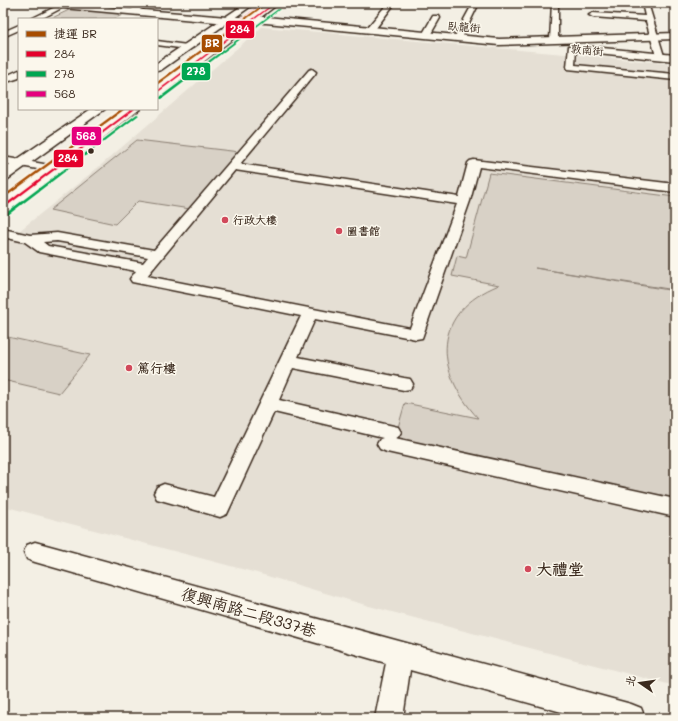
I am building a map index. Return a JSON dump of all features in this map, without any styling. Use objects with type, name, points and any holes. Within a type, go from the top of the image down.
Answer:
[{"type":"street","points":[[158,67],[251,3]]},
{"type":"street","points":[[158,91],[275,3]]},
{"type":"street","name":"臥龍街","points":[[66,4],[227,20],[252,20],[499,42],[675,36]]},
{"type":"street","points":[[120,18],[132,11]]},
{"type":"street","name":"敦南街","points":[[499,42],[675,58]]},
{"type":"street","points":[[3,176],[97,110]]},
{"type":"street","points":[[3,208],[133,110]]},
{"type":"lane","points":[[132,11],[147,3]]},
{"type":"lane","points":[[370,30],[392,3]]},
{"type":"lane","points":[[458,38],[476,3]]},
{"type":"lane","points":[[554,40],[555,3]]},
{"type":"lane","points":[[645,3],[660,56]]},
{"type":"lane","points":[[50,4],[66,4]]},
{"type":"lane","points":[[37,18],[66,4]]},
{"type":"lane","points":[[622,7],[627,28]]},
{"type":"lane","points":[[593,15],[650,19]]},
{"type":"lane","points":[[426,35],[436,18]]},
{"type":"lane","points":[[3,35],[18,28]]},
{"type":"lane","points":[[158,43],[187,47]]},
{"type":"lane","points":[[572,48],[571,67],[675,77]]},
{"type":"lane","points":[[312,72],[137,279],[416,334],[464,201],[474,164],[675,188]]},
{"type":"lane","points":[[3,160],[55,169]]},
{"type":"lane","points":[[232,166],[464,201]]},
{"type":"lane","points":[[291,175],[302,180],[365,189]]},
{"type":"lane","points":[[3,233],[30,239],[57,237],[157,255]]},
{"type":"lane","points":[[30,239],[44,249],[146,268]]},
{"type":"lane","points":[[216,294],[256,293],[333,308]]},
{"type":"lane","points":[[164,493],[220,508],[310,313]]},
{"type":"lane","points":[[287,361],[404,384]]},
{"type":"lane","points":[[268,404],[389,438],[675,508]]},
{"type":"lane","name":"復興南路二段337巷","points":[[35,552],[631,718]]},
{"type":"lane","points":[[389,718],[400,654]]},
{"type":"shaded area","points":[[71,9],[124,14],[116,18],[52,18]]},
{"type":"shaded area","points":[[262,27],[675,64],[675,686],[369,606],[257,573],[3,506],[3,244],[101,165]]},
{"type":"shaded area","points":[[137,140],[240,152],[190,209],[138,201],[115,224],[50,210]]},
{"type":"shaded area","points":[[489,173],[675,197],[675,290],[535,268],[675,291],[675,500],[395,438],[405,403],[478,418],[463,399],[453,380],[447,362],[446,343],[451,326],[461,310],[477,296],[499,285],[452,276],[457,256],[466,258]]},
{"type":"shaded area","points":[[3,336],[90,355],[59,393],[3,380]]},
{"type":"metro line","name":"BR","points":[[158,83],[267,3]]},
{"type":"metro line","name":"BR","points":[[3,198],[122,110]]},
{"type":"transit line","name":"568","points":[[158,82],[263,3]]},
{"type":"transit line","name":"284","points":[[158,91],[275,3]]},
{"type":"transit line","name":"278","points":[[161,98],[279,9]]},
{"type":"transit line","name":"568","points":[[3,199],[121,110]]},
{"type":"transit line","name":"284","points":[[3,208],[133,110]]},
{"type":"transit line","name":"278","points":[[7,214],[138,115]]},
{"type":"place","name":"行政大樓","points":[[225,220]]},
{"type":"place","name":"圖書館","points":[[339,231]]},
{"type":"place","name":"篤行樓","points":[[129,368]]},
{"type":"place","name":"大禮堂","points":[[528,569]]}]
